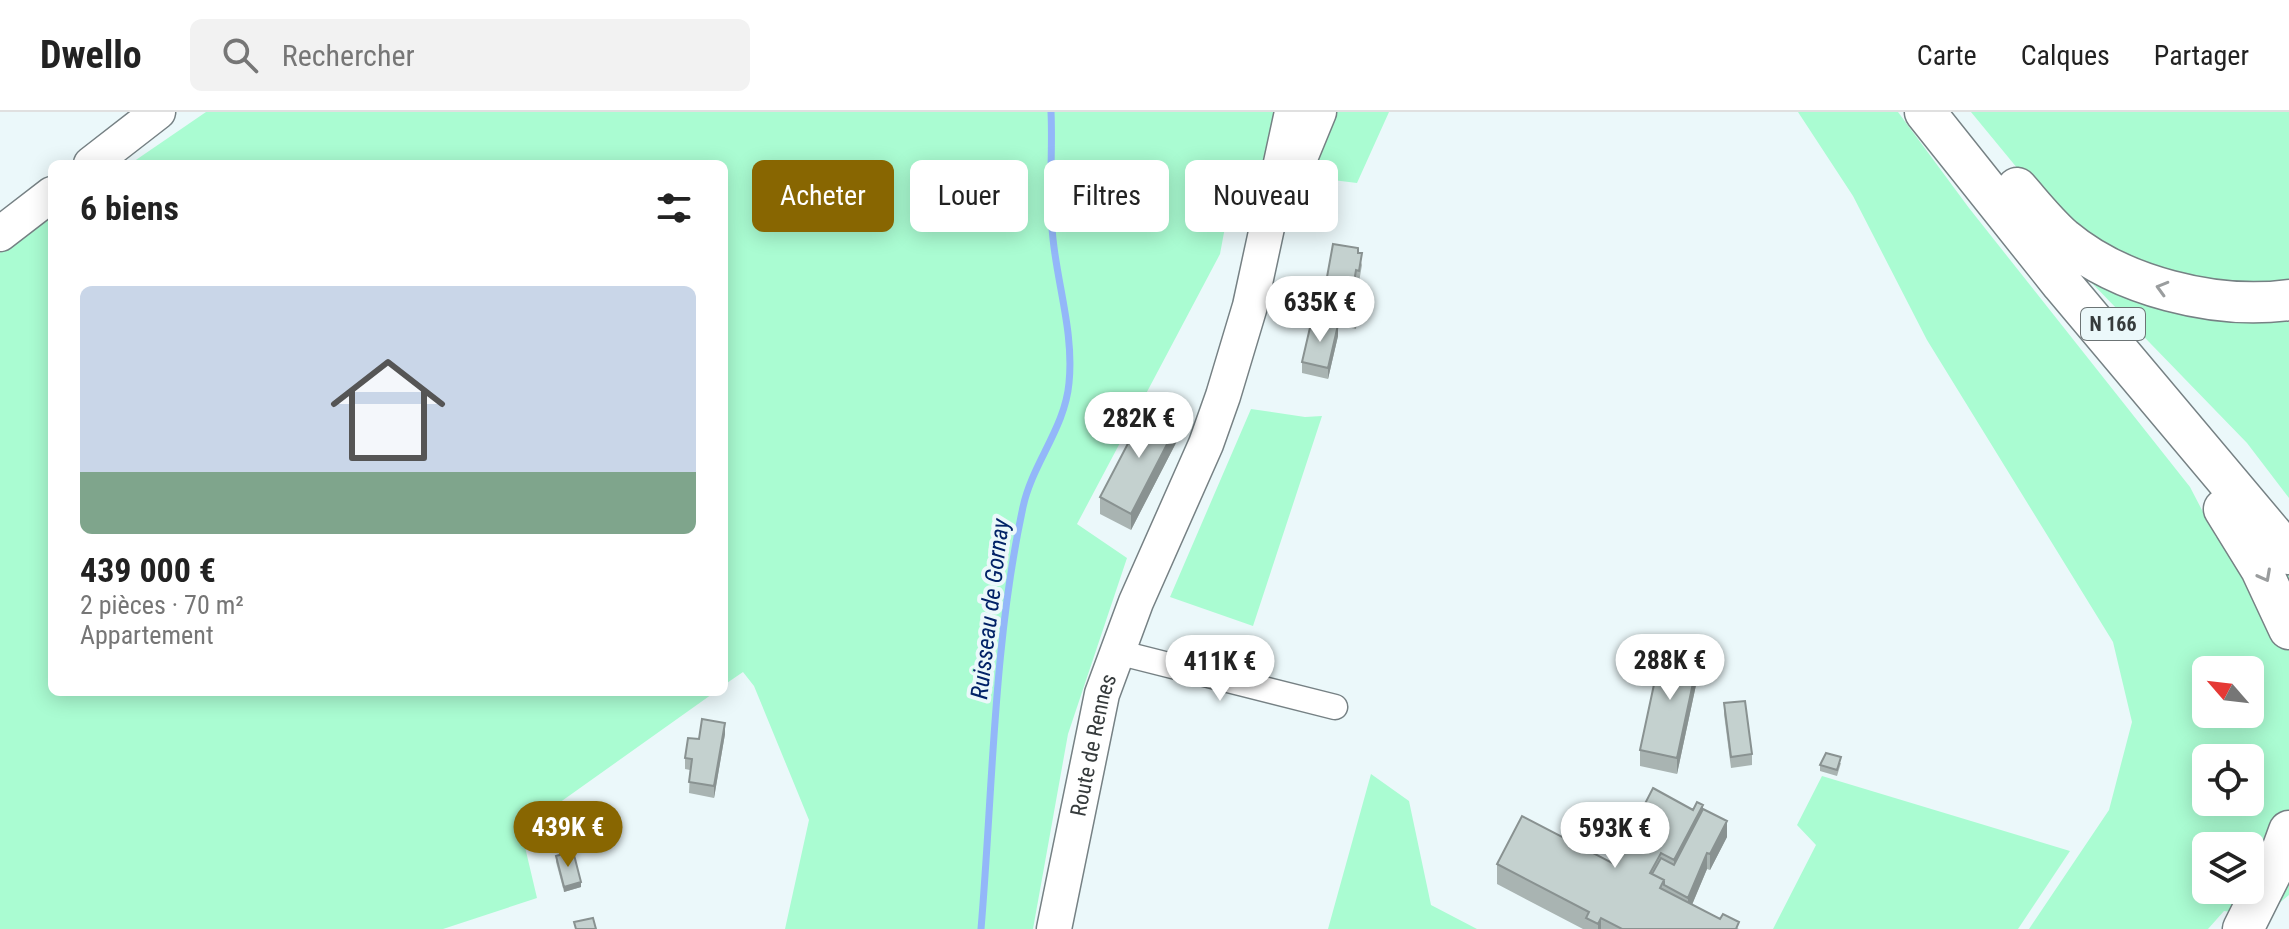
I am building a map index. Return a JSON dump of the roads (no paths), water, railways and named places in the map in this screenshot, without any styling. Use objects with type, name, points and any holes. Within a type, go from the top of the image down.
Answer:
[{"type":"highway","name":"N 166","points":[[1925,112],[2062,284],[2289,554]]},
{"type":"highway","name":"N 166","points":[[1941,112],[2077,284],[2153,369],[2289,533]]},
{"type":"highway","points":[[1941,112],[1964,123],[2046,222],[2064,239],[2106,266],[2138,281],[2191,295],[2239,301],[2289,300]]},
{"type":"highway","points":[[2062,284],[2067,308],[2160,419],[2220,502],[2261,569],[2289,629]]},
{"type":"highway","points":[[2243,929],[2289,831]]},
{"type":"main road","points":[[96,160],[158,112]]},
{"type":"main road","name":"Route de Rennes","points":[[1054,929],[1102,694],[1136,602],[1211,432],[1250,306],[1292,112]]},
{"type":"main road","points":[[1266,237],[1284,210],[1319,112]]},
{"type":"main road","points":[[0,234],[48,197]]},
{"type":"street","points":[[1117,652],[1335,707]]},
{"type":"waterway","name":"Ruisseau de Gornay","points":[[981,929],[995,717],[1013,559],[1027,491],[1055,431],[1069,383],[1069,347],[1052,223],[1051,112]]}]
